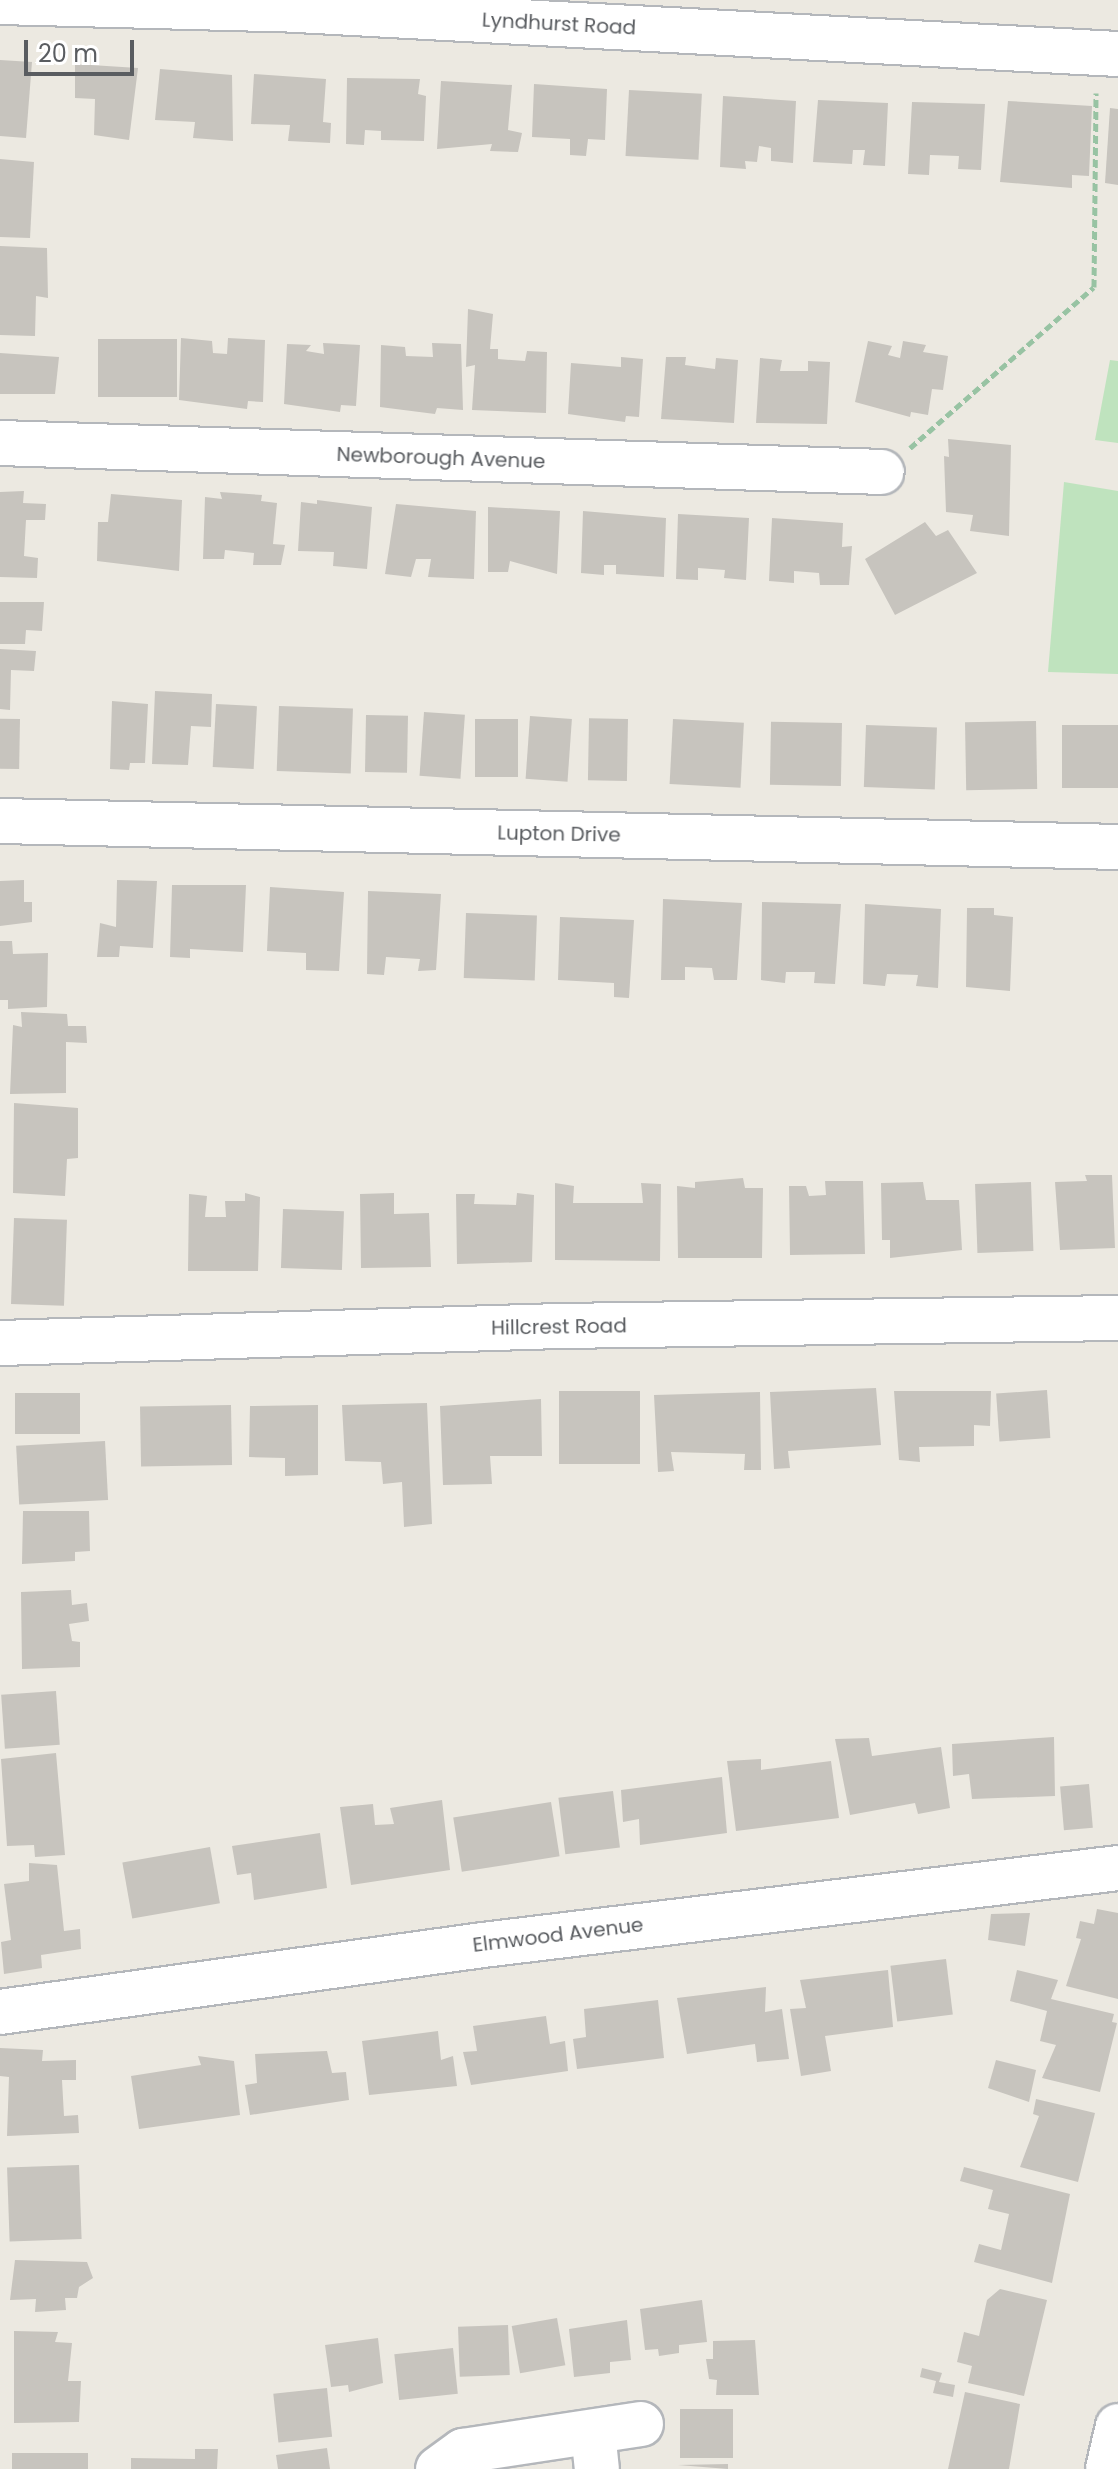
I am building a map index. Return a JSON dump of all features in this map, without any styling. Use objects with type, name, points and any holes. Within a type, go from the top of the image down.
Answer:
[{"type":"street","name":"Lyndhurst Road","points":[[0,2],[298,5],[1115,54]]},
{"type":"street","name":"Newborough Avenue","points":[[0,443],[882,472]]},
{"type":"street","name":"Lupton Drive","points":[[0,821],[1118,847]]},
{"type":"street","name":"Hillcrest Road","points":[[0,1343],[560,1326],[1118,1318]]},
{"type":"street","name":"Elmwood Avenue","points":[[0,2012],[483,1945],[1118,1868]]},
{"type":"street","points":[[438,2469],[463,2451],[595,2451],[641,2424]]},
{"type":"street","points":[[1108,2469],[1118,2426]]},
{"type":"path","points":[[882,472],[1094,287],[1096,85],[1115,54]]},
{"type":"green space","points":[[1110,360],[1118,361],[1118,443],[1095,440]]},
{"type":"green space","points":[[1064,482],[1118,491],[1118,674],[1048,672]]},
{"type":"building","points":[[0,60],[32,62],[26,138],[0,136]]},
{"type":"building","points":[[75,64],[138,68],[129,140],[94,135],[95,99],[75,98]]},
{"type":"building","points":[[160,69],[232,75],[233,141],[193,138],[195,122],[155,120]]},
{"type":"building","points":[[254,74],[326,79],[323,122],[331,123],[330,143],[288,141],[290,125],[251,124]]},
{"type":"building","points":[[347,78],[420,79],[418,94],[426,96],[424,141],[381,140],[381,131],[365,130],[364,145],[346,144]]},
{"type":"building","points":[[441,81],[512,85],[508,130],[522,133],[518,152],[490,151],[492,144],[437,149]]},
{"type":"building","points":[[534,84],[607,89],[605,140],[588,139],[586,156],[570,155],[570,139],[532,137]]},
{"type":"building","points":[[629,90],[702,94],[698,160],[626,156]]},
{"type":"building","points":[[723,96],[796,101],[793,163],[771,161],[771,148],[759,146],[757,162],[745,161],[746,169],[720,167]]},
{"type":"building","points":[[818,100],[888,103],[885,166],[863,165],[865,150],[853,150],[852,164],[813,162]]},
{"type":"building","points":[[1008,101],[1092,106],[1089,176],[1072,175],[1072,188],[1000,182]]},
{"type":"building","points":[[912,102],[985,104],[981,170],[958,169],[959,156],[930,155],[929,175],[908,174]]},
{"type":"building","points":[[1110,108],[1118,109],[1118,185],[1105,183]]},
{"type":"building","points":[[0,159],[34,162],[30,238],[0,237]]},
{"type":"building","points":[[0,246],[47,248],[48,298],[36,296],[35,336],[0,335]]},
{"type":"building","points":[[468,309],[493,314],[490,349],[498,349],[498,359],[525,361],[527,351],[547,352],[546,413],[472,410],[475,365],[466,367]]},
{"type":"building","points":[[181,338],[212,341],[213,353],[227,354],[228,338],[265,340],[263,402],[248,401],[247,409],[179,400]]},
{"type":"building","points":[[98,339],[177,339],[177,397],[98,397]]},
{"type":"building","points":[[868,341],[892,346],[888,355],[900,358],[903,341],[926,345],[923,352],[948,356],[943,390],[932,389],[928,415],[911,412],[910,417],[855,402]]},
{"type":"building","points":[[323,343],[360,345],[356,406],[341,405],[340,412],[284,404],[287,344],[311,345],[306,351],[324,354]]},
{"type":"building","points":[[432,343],[461,344],[463,410],[437,408],[435,414],[380,407],[381,345],[405,347],[406,356],[433,357]]},
{"type":"building","points":[[0,353],[59,357],[55,394],[0,394]]},
{"type":"building","points":[[621,357],[643,359],[639,417],[626,416],[625,422],[568,414],[571,363],[621,367]]},
{"type":"building","points":[[666,357],[686,357],[685,365],[715,369],[716,358],[738,360],[734,423],[661,419]]},
{"type":"building","points":[[760,358],[782,360],[780,371],[808,371],[808,361],[830,362],[827,424],[756,423]]},
{"type":"building","points":[[948,439],[1011,445],[1009,536],[970,531],[973,515],[946,512],[944,456],[949,457]]},
{"type":"building","points":[[24,491],[23,503],[46,504],[45,520],[26,520],[24,556],[38,558],[37,578],[0,577],[0,492]]},
{"type":"building","points":[[220,492],[262,495],[261,501],[277,503],[273,544],[285,545],[281,565],[253,565],[254,553],[225,550],[224,559],[203,559],[205,497],[222,499]]},
{"type":"building","points":[[111,494],[182,500],[179,571],[97,561],[98,522],[108,522]]},
{"type":"building","points":[[317,500],[372,507],[367,569],[333,566],[334,552],[298,551],[301,502],[317,504]]},
{"type":"building","points":[[396,504],[476,511],[474,579],[428,577],[431,559],[416,559],[411,577],[385,574]]},
{"type":"building","points":[[488,507],[560,511],[557,574],[510,561],[508,572],[488,572]]},
{"type":"building","points":[[583,511],[666,518],[664,577],[616,574],[616,565],[604,565],[604,575],[581,573]]},
{"type":"building","points":[[678,514],[749,518],[746,580],[724,578],[725,570],[698,568],[698,580],[676,579]]},
{"type":"building","points":[[772,518],[843,523],[842,547],[852,546],[849,585],[820,585],[819,573],[794,571],[794,583],[769,581]]},
{"type":"building","points":[[925,522],[936,536],[948,530],[977,573],[895,615],[865,559]]},
{"type":"building","points":[[0,602],[44,602],[42,631],[26,630],[25,644],[0,644]]},
{"type":"building","points":[[0,649],[36,651],[34,671],[11,670],[10,710],[0,709]]},
{"type":"building","points":[[155,691],[212,694],[211,727],[191,726],[188,765],[152,764]]},
{"type":"building","points":[[112,701],[148,704],[145,763],[130,763],[129,770],[110,769]]},
{"type":"building","points":[[216,704],[257,706],[254,769],[213,767]]},
{"type":"building","points":[[279,706],[353,709],[351,774],[277,771]]},
{"type":"building","points":[[424,712],[465,715],[460,779],[420,776]]},
{"type":"building","points":[[366,715],[408,716],[407,773],[365,772]]},
{"type":"building","points":[[530,716],[572,719],[568,782],[526,779]]},
{"type":"building","points":[[589,718],[628,719],[627,781],[588,780]]},
{"type":"building","points":[[0,719],[20,719],[19,769],[0,769]]},
{"type":"building","points":[[475,719],[518,719],[518,777],[475,777]]},
{"type":"building","points":[[673,719],[744,723],[741,788],[670,784]]},
{"type":"building","points":[[1036,721],[1037,789],[966,790],[965,722]]},
{"type":"building","points":[[771,722],[842,723],[841,786],[770,785]]},
{"type":"building","points":[[866,725],[937,727],[935,789],[864,787]]},
{"type":"building","points":[[1062,725],[1118,725],[1118,788],[1062,788]]},
{"type":"building","points":[[24,880],[24,902],[32,902],[32,922],[0,926],[0,881]]},
{"type":"building","points":[[117,880],[157,881],[153,948],[120,946],[119,957],[97,957],[100,923],[116,927]]},
{"type":"building","points":[[172,885],[246,885],[243,952],[190,949],[190,958],[170,957]]},
{"type":"building","points":[[270,887],[344,892],[339,971],[306,970],[306,953],[267,951]]},
{"type":"building","points":[[368,891],[441,894],[436,970],[418,971],[420,959],[386,957],[384,975],[367,974]]},
{"type":"building","points":[[663,899],[742,903],[737,980],[714,980],[712,968],[685,967],[685,980],[661,980]]},
{"type":"building","points":[[762,902],[841,904],[835,984],[814,983],[815,972],[786,972],[785,983],[761,980]]},
{"type":"building","points":[[865,904],[941,909],[938,988],[916,986],[918,975],[887,974],[885,986],[863,984]]},
{"type":"building","points":[[967,908],[994,908],[994,915],[1013,917],[1010,991],[966,987]]},
{"type":"building","points":[[466,913],[537,915],[535,980],[464,978]]},
{"type":"building","points":[[560,917],[634,920],[629,998],[614,997],[614,983],[558,980]]},
{"type":"building","points":[[0,941],[12,941],[13,954],[48,953],[47,1007],[8,1009],[8,1000],[0,1000]]},
{"type":"building","points":[[21,1012],[67,1014],[68,1026],[86,1026],[87,1043],[66,1042],[66,1093],[10,1094],[13,1025],[22,1027]]},
{"type":"building","points":[[14,1103],[78,1108],[78,1158],[67,1159],[65,1196],[13,1193]]},
{"type":"building","points":[[1085,1175],[1112,1175],[1115,1248],[1060,1250],[1055,1182],[1087,1181]]},
{"type":"building","points":[[743,1178],[745,1188],[763,1188],[762,1258],[678,1258],[677,1186],[695,1188],[695,1182]]},
{"type":"building","points":[[825,1181],[863,1181],[865,1254],[790,1255],[789,1186],[806,1186],[809,1196],[826,1195]]},
{"type":"building","points":[[923,1182],[926,1200],[959,1200],[962,1250],[890,1258],[890,1240],[882,1240],[881,1183]]},
{"type":"building","points":[[1031,1182],[1033,1251],[977,1253],[975,1184]]},
{"type":"building","points":[[555,1183],[574,1186],[573,1203],[643,1203],[641,1183],[661,1184],[660,1261],[555,1260]]},
{"type":"building","points":[[245,1193],[260,1197],[258,1271],[188,1271],[189,1194],[207,1196],[205,1217],[226,1217],[225,1201],[245,1201]]},
{"type":"building","points":[[394,1193],[394,1214],[429,1213],[431,1267],[361,1268],[360,1194]]},
{"type":"building","points":[[517,1193],[534,1195],[532,1262],[457,1264],[456,1194],[475,1194],[474,1204],[516,1205]]},
{"type":"building","points":[[283,1209],[344,1211],[342,1270],[281,1268]]},
{"type":"building","points":[[14,1218],[67,1220],[64,1306],[11,1304]]},
{"type":"building","points":[[876,1388],[881,1445],[788,1451],[790,1468],[774,1469],[770,1392]]},
{"type":"building","points":[[1047,1390],[1050,1438],[999,1441],[996,1394]]},
{"type":"building","points":[[559,1391],[640,1391],[640,1464],[559,1464]]},
{"type":"building","points":[[894,1391],[991,1391],[990,1426],[974,1425],[974,1446],[919,1447],[920,1462],[899,1460]]},
{"type":"building","points":[[760,1392],[761,1470],[744,1470],[745,1454],[671,1452],[674,1471],[658,1472],[654,1395]]},
{"type":"building","points":[[15,1393],[80,1393],[80,1434],[15,1434]]},
{"type":"building","points":[[541,1399],[542,1456],[490,1456],[492,1484],[443,1485],[440,1406]]},
{"type":"building","points":[[427,1403],[432,1524],[404,1527],[402,1482],[383,1484],[381,1462],[345,1461],[342,1405]]},
{"type":"building","points":[[231,1405],[232,1465],[141,1467],[140,1407]]},
{"type":"building","points":[[318,1405],[318,1475],[285,1476],[285,1458],[249,1457],[250,1406]]},
{"type":"building","points":[[105,1441],[108,1500],[19,1505],[16,1446]]},
{"type":"building","points":[[23,1511],[89,1511],[90,1551],[75,1552],[75,1561],[22,1564]]},
{"type":"building","points":[[71,1590],[72,1605],[87,1603],[89,1621],[69,1624],[72,1641],[80,1642],[80,1667],[22,1669],[21,1592]]},
{"type":"building","points":[[56,1691],[60,1745],[5,1749],[1,1695]]},
{"type":"building","points":[[1054,1737],[1055,1796],[972,1799],[969,1774],[953,1776],[952,1744]]},
{"type":"building","points":[[869,1738],[872,1756],[941,1747],[950,1808],[918,1814],[915,1803],[850,1815],[835,1739]]},
{"type":"building","points":[[56,1753],[65,1855],[35,1857],[34,1845],[7,1846],[1,1759]]},
{"type":"building","points":[[761,1759],[761,1770],[831,1761],[839,1818],[736,1831],[727,1761]]},
{"type":"building","points":[[722,1777],[727,1833],[640,1845],[639,1819],[623,1822],[621,1790]]},
{"type":"building","points":[[1089,1784],[1093,1828],[1064,1830],[1060,1787]]},
{"type":"building","points":[[613,1791],[620,1848],[565,1854],[558,1798]]},
{"type":"building","points":[[442,1800],[450,1870],[351,1885],[340,1807],[373,1804],[375,1825],[394,1824],[390,1808]]},
{"type":"building","points":[[551,1802],[560,1856],[462,1872],[453,1817]]},
{"type":"building","points":[[320,1833],[327,1888],[254,1900],[251,1873],[237,1875],[232,1846]]},
{"type":"building","points":[[210,1847],[220,1903],[132,1919],[122,1862]]},
{"type":"building","points":[[29,1863],[57,1865],[64,1931],[80,1929],[81,1949],[41,1955],[42,1968],[4,1974],[1,1942],[11,1940],[4,1884],[29,1881]]},
{"type":"building","points":[[1097,1909],[1118,1913],[1118,1999],[1066,1986],[1081,1939],[1076,1938],[1080,1921],[1094,1924]]},
{"type":"building","points":[[1030,1913],[1025,1946],[988,1940],[991,1914]]},
{"type":"building","points":[[946,1959],[953,2015],[897,2021],[890,1966]]},
{"type":"building","points":[[888,1970],[893,2027],[825,2036],[831,2071],[801,2076],[790,2009],[806,2008],[800,1980]]},
{"type":"building","points":[[1017,1970],[1058,1980],[1051,1999],[1114,2014],[1112,2022],[1117,2023],[1100,2092],[1042,2078],[1056,2045],[1040,2041],[1047,2011],[1010,2001]]},
{"type":"building","points":[[766,1987],[765,2012],[782,2009],[789,2059],[757,2062],[755,2044],[687,2054],[677,1998]]},
{"type":"building","points":[[658,2000],[664,2058],[577,2069],[573,2039],[586,2037],[584,2009]]},
{"type":"building","points":[[546,2016],[550,2044],[565,2041],[568,2071],[471,2085],[463,2052],[477,2051],[473,2026]]},
{"type":"building","points":[[438,2031],[441,2060],[453,2056],[457,2086],[369,2095],[362,2041]]},
{"type":"building","points":[[0,2048],[43,2050],[42,2061],[76,2060],[76,2080],[62,2080],[64,2116],[78,2115],[79,2133],[7,2136],[9,2077],[0,2076]]},
{"type":"building","points":[[327,2051],[332,2073],[346,2072],[349,2100],[250,2115],[245,2085],[257,2083],[255,2054]]},
{"type":"building","points":[[198,2056],[234,2061],[240,2115],[139,2129],[131,2076],[201,2065]]},
{"type":"building","points":[[996,2060],[1036,2070],[1029,2102],[988,2088]]},
{"type":"building","points":[[1036,2099],[1095,2113],[1078,2182],[1020,2167],[1039,2116],[1033,2114]]},
{"type":"building","points":[[79,2165],[82,2239],[10,2241],[7,2168]]},
{"type":"building","points":[[964,2167],[1070,2194],[1052,2283],[974,2262],[979,2244],[1001,2250],[1009,2214],[988,2209],[993,2190],[960,2181]]},
{"type":"building","points":[[15,2260],[87,2262],[93,2278],[79,2287],[77,2298],[65,2298],[66,2310],[35,2312],[36,2299],[10,2300]]},
{"type":"building","points":[[1000,2289],[1047,2300],[1024,2396],[968,2383],[972,2366],[957,2362],[964,2332],[979,2336],[987,2300]]},
{"type":"building","points":[[702,2300],[707,2342],[679,2345],[679,2353],[659,2356],[658,2349],[645,2350],[640,2309]]},
{"type":"building","points":[[557,2318],[565,2365],[520,2373],[512,2326]]},
{"type":"building","points":[[627,2320],[631,2360],[610,2362],[610,2373],[574,2377],[569,2329]]},
{"type":"building","points":[[508,2325],[510,2375],[460,2377],[458,2327]]},
{"type":"building","points":[[14,2331],[58,2332],[55,2342],[72,2343],[68,2381],[81,2381],[79,2422],[14,2423]]},
{"type":"building","points":[[378,2338],[383,2383],[349,2392],[348,2385],[331,2387],[325,2345]]},
{"type":"building","points":[[755,2340],[759,2395],[716,2395],[717,2380],[709,2379],[706,2359],[713,2359],[713,2341]]},
{"type":"building","points":[[453,2348],[458,2394],[399,2400],[394,2354]]},
{"type":"building","points":[[922,2368],[942,2373],[939,2382],[955,2385],[953,2397],[933,2393],[936,2381],[920,2377]]},
{"type":"building","points":[[327,2388],[332,2437],[278,2442],[273,2394]]},
{"type":"building","points":[[965,2392],[1020,2404],[1009,2469],[948,2469]]},
{"type":"building","points":[[680,2409],[733,2409],[733,2458],[680,2458]]},
{"type":"building","points":[[327,2448],[330,2469],[278,2469],[276,2455]]},
{"type":"building","points":[[195,2449],[218,2449],[217,2469],[131,2469],[131,2458],[195,2459]]},
{"type":"building","points":[[12,2453],[88,2453],[88,2469],[12,2469]]},
{"type":"building","points":[[728,2464],[728,2469],[678,2465]]}]
